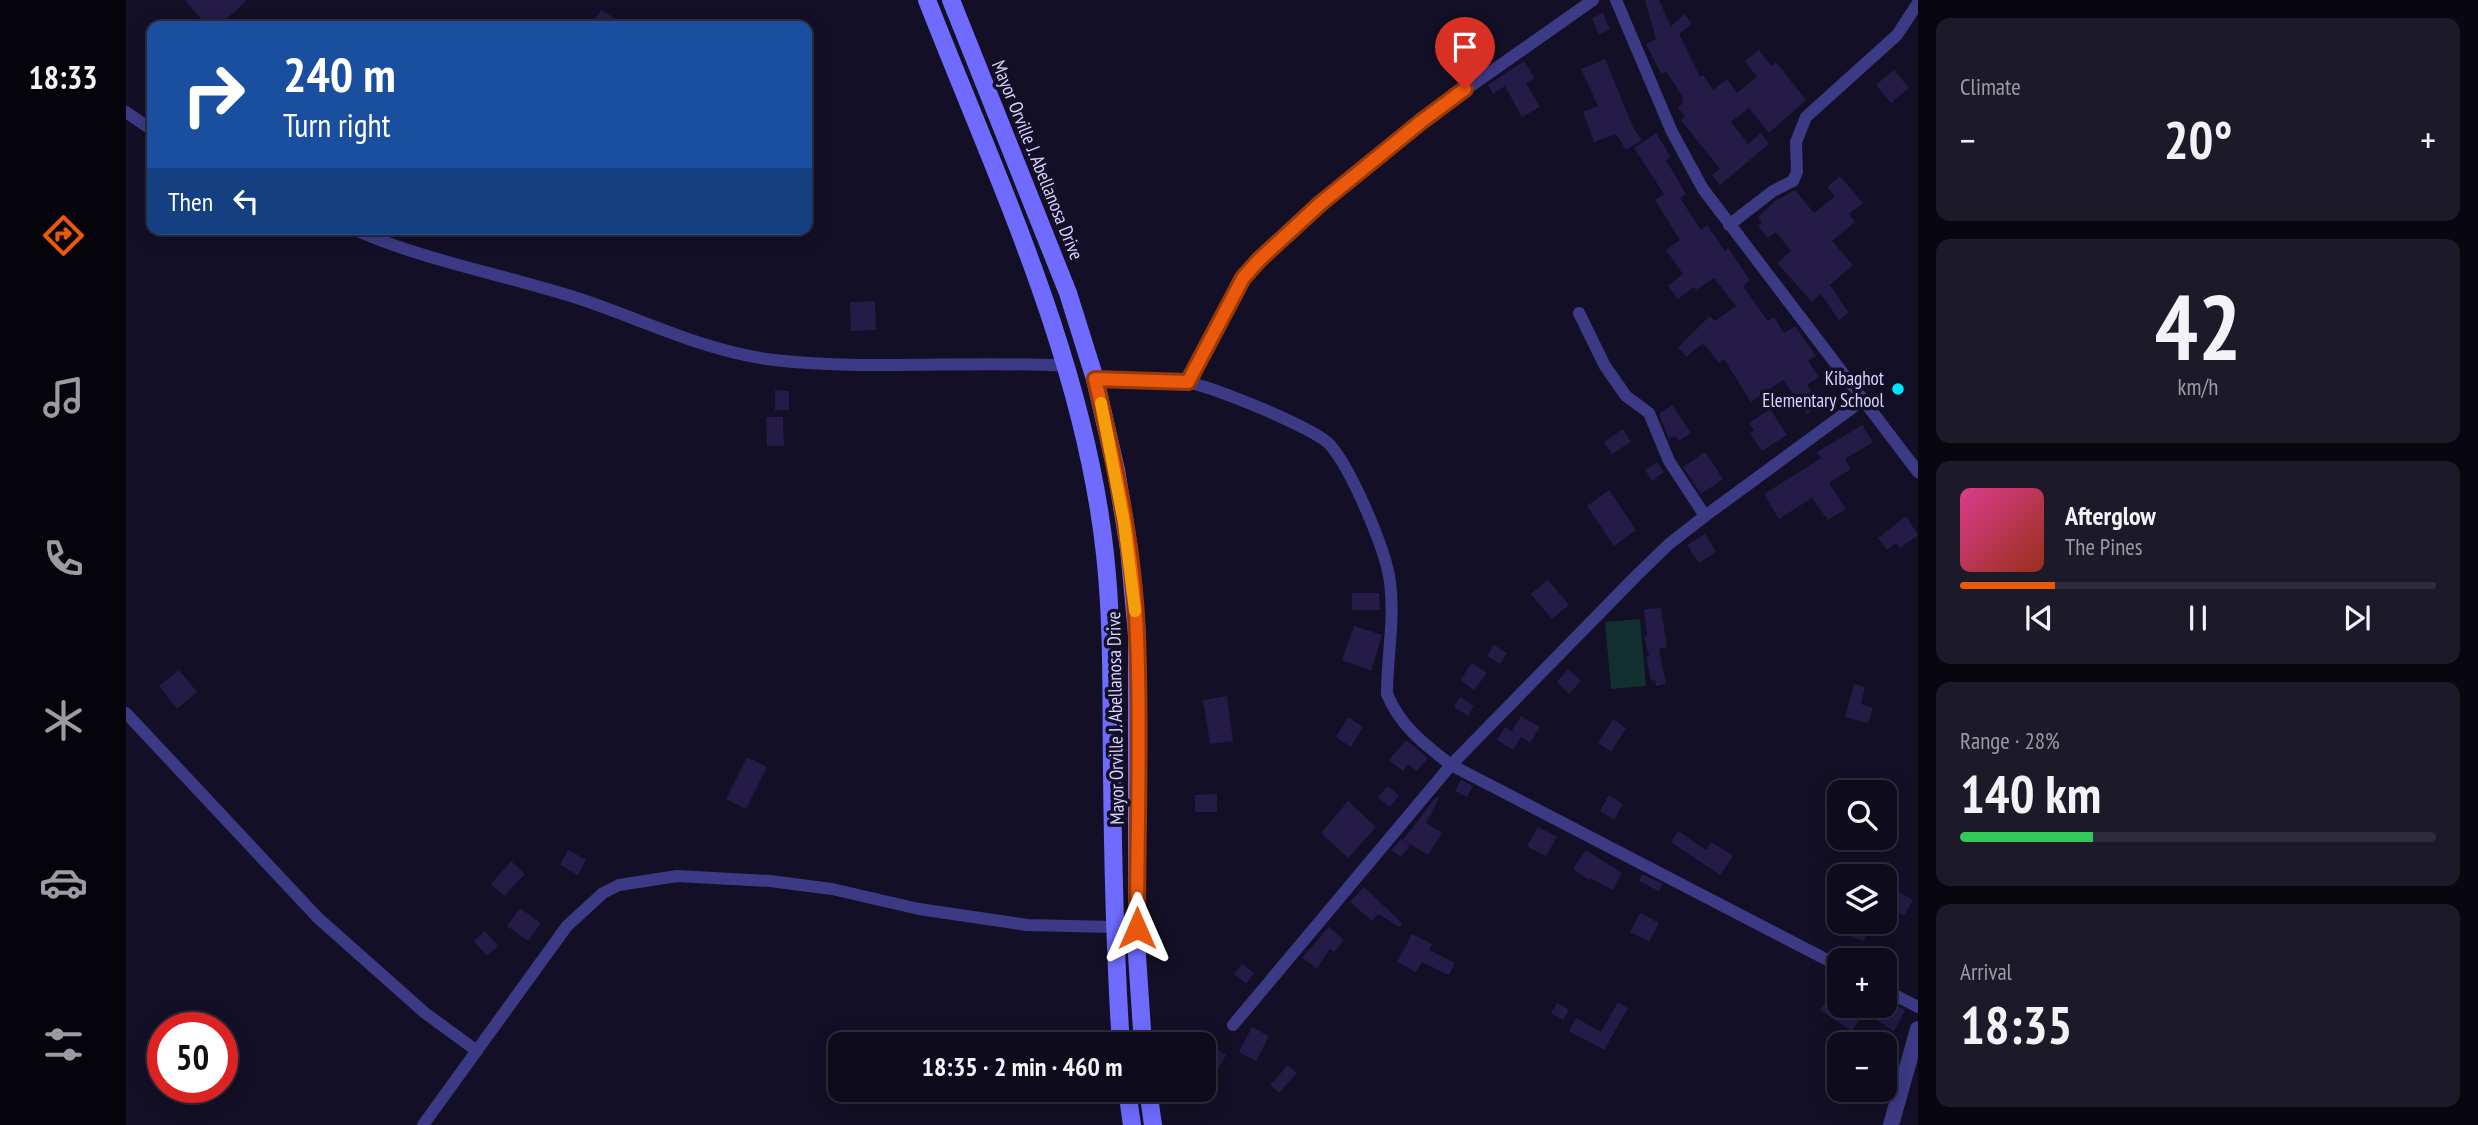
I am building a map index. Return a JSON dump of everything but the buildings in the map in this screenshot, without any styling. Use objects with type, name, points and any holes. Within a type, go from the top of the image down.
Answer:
[{"type":"main road","name":"Mayor Orville J. Abellanosa Drive","points":[[927,0],[1043,297],[1066,366],[1105,552],[1111,634],[1113,927],[1120,1032]]},
{"type":"main road","name":"Mayor Orville J. Abellanosa Drive","points":[[951,0],[1068,293],[1095,379],[1118,483],[1137,635],[1137,955],[1142,1032]]},
{"type":"main road","points":[[997,181],[1019,173]]},
{"type":"main road","points":[[1111,634],[1137,635]]},
{"type":"main road","points":[[1129,1102],[1132,1125]]},
{"type":"main road","points":[[1150,1102],[1153,1125]]},
{"type":"street","points":[[1188,382],[1243,278],[1280,239],[1422,121],[1593,0]]},
{"type":"street","points":[[1616,0],[1672,132],[1703,188],[1729,225],[1798,310],[1918,472]]},
{"type":"street","points":[[1729,225],[1773,191],[1793,181],[1797,172],[1796,142],[1806,117],[1896,35],[1918,3]]},
{"type":"street","points":[[127,114],[147,127]]},
{"type":"street","points":[[369,235],[432,259],[553,290],[686,338],[771,360],[841,366],[972,362],[1066,366]]},
{"type":"street","points":[[1579,313],[1605,366],[1626,397],[1649,413],[1669,461],[1705,516]]},
{"type":"street","points":[[1095,379],[1188,382],[1309,430],[1332,446],[1374,530],[1390,582],[1387,694],[1392,708],[1412,734],[1451,765],[1827,961]]},
{"type":"street","points":[[1233,1025],[1451,765],[1644,568],[1705,516],[1863,400]]},
{"type":"street","points":[[126,713],[318,918],[425,1013],[477,1051]]},
{"type":"street","points":[[423,1125],[567,926],[585,907],[620,885],[677,876],[770,881],[832,889],[919,909],[1027,925],[1113,927]]},
{"type":"street","points":[[1897,996],[1918,1007]]},
{"type":"street","points":[[1891,1125],[1918,1029]]},
{"type":"green space","points":[[1640,619],[1646,686],[1611,689],[1605,622]]},
{"type":"slow traffic","points":[[1101,403],[1116,470],[1129,549],[1135,611]]},
{"type":"place","name":"Kibaghot Elementary School","points":[[1898,389]]},
{"type":"route","points":[[1137,928],[1137,635],[1129,549],[1116,470],[1095,379],[1188,382],[1243,278],[1259,260],[1321,203],[1465,89]]}]
